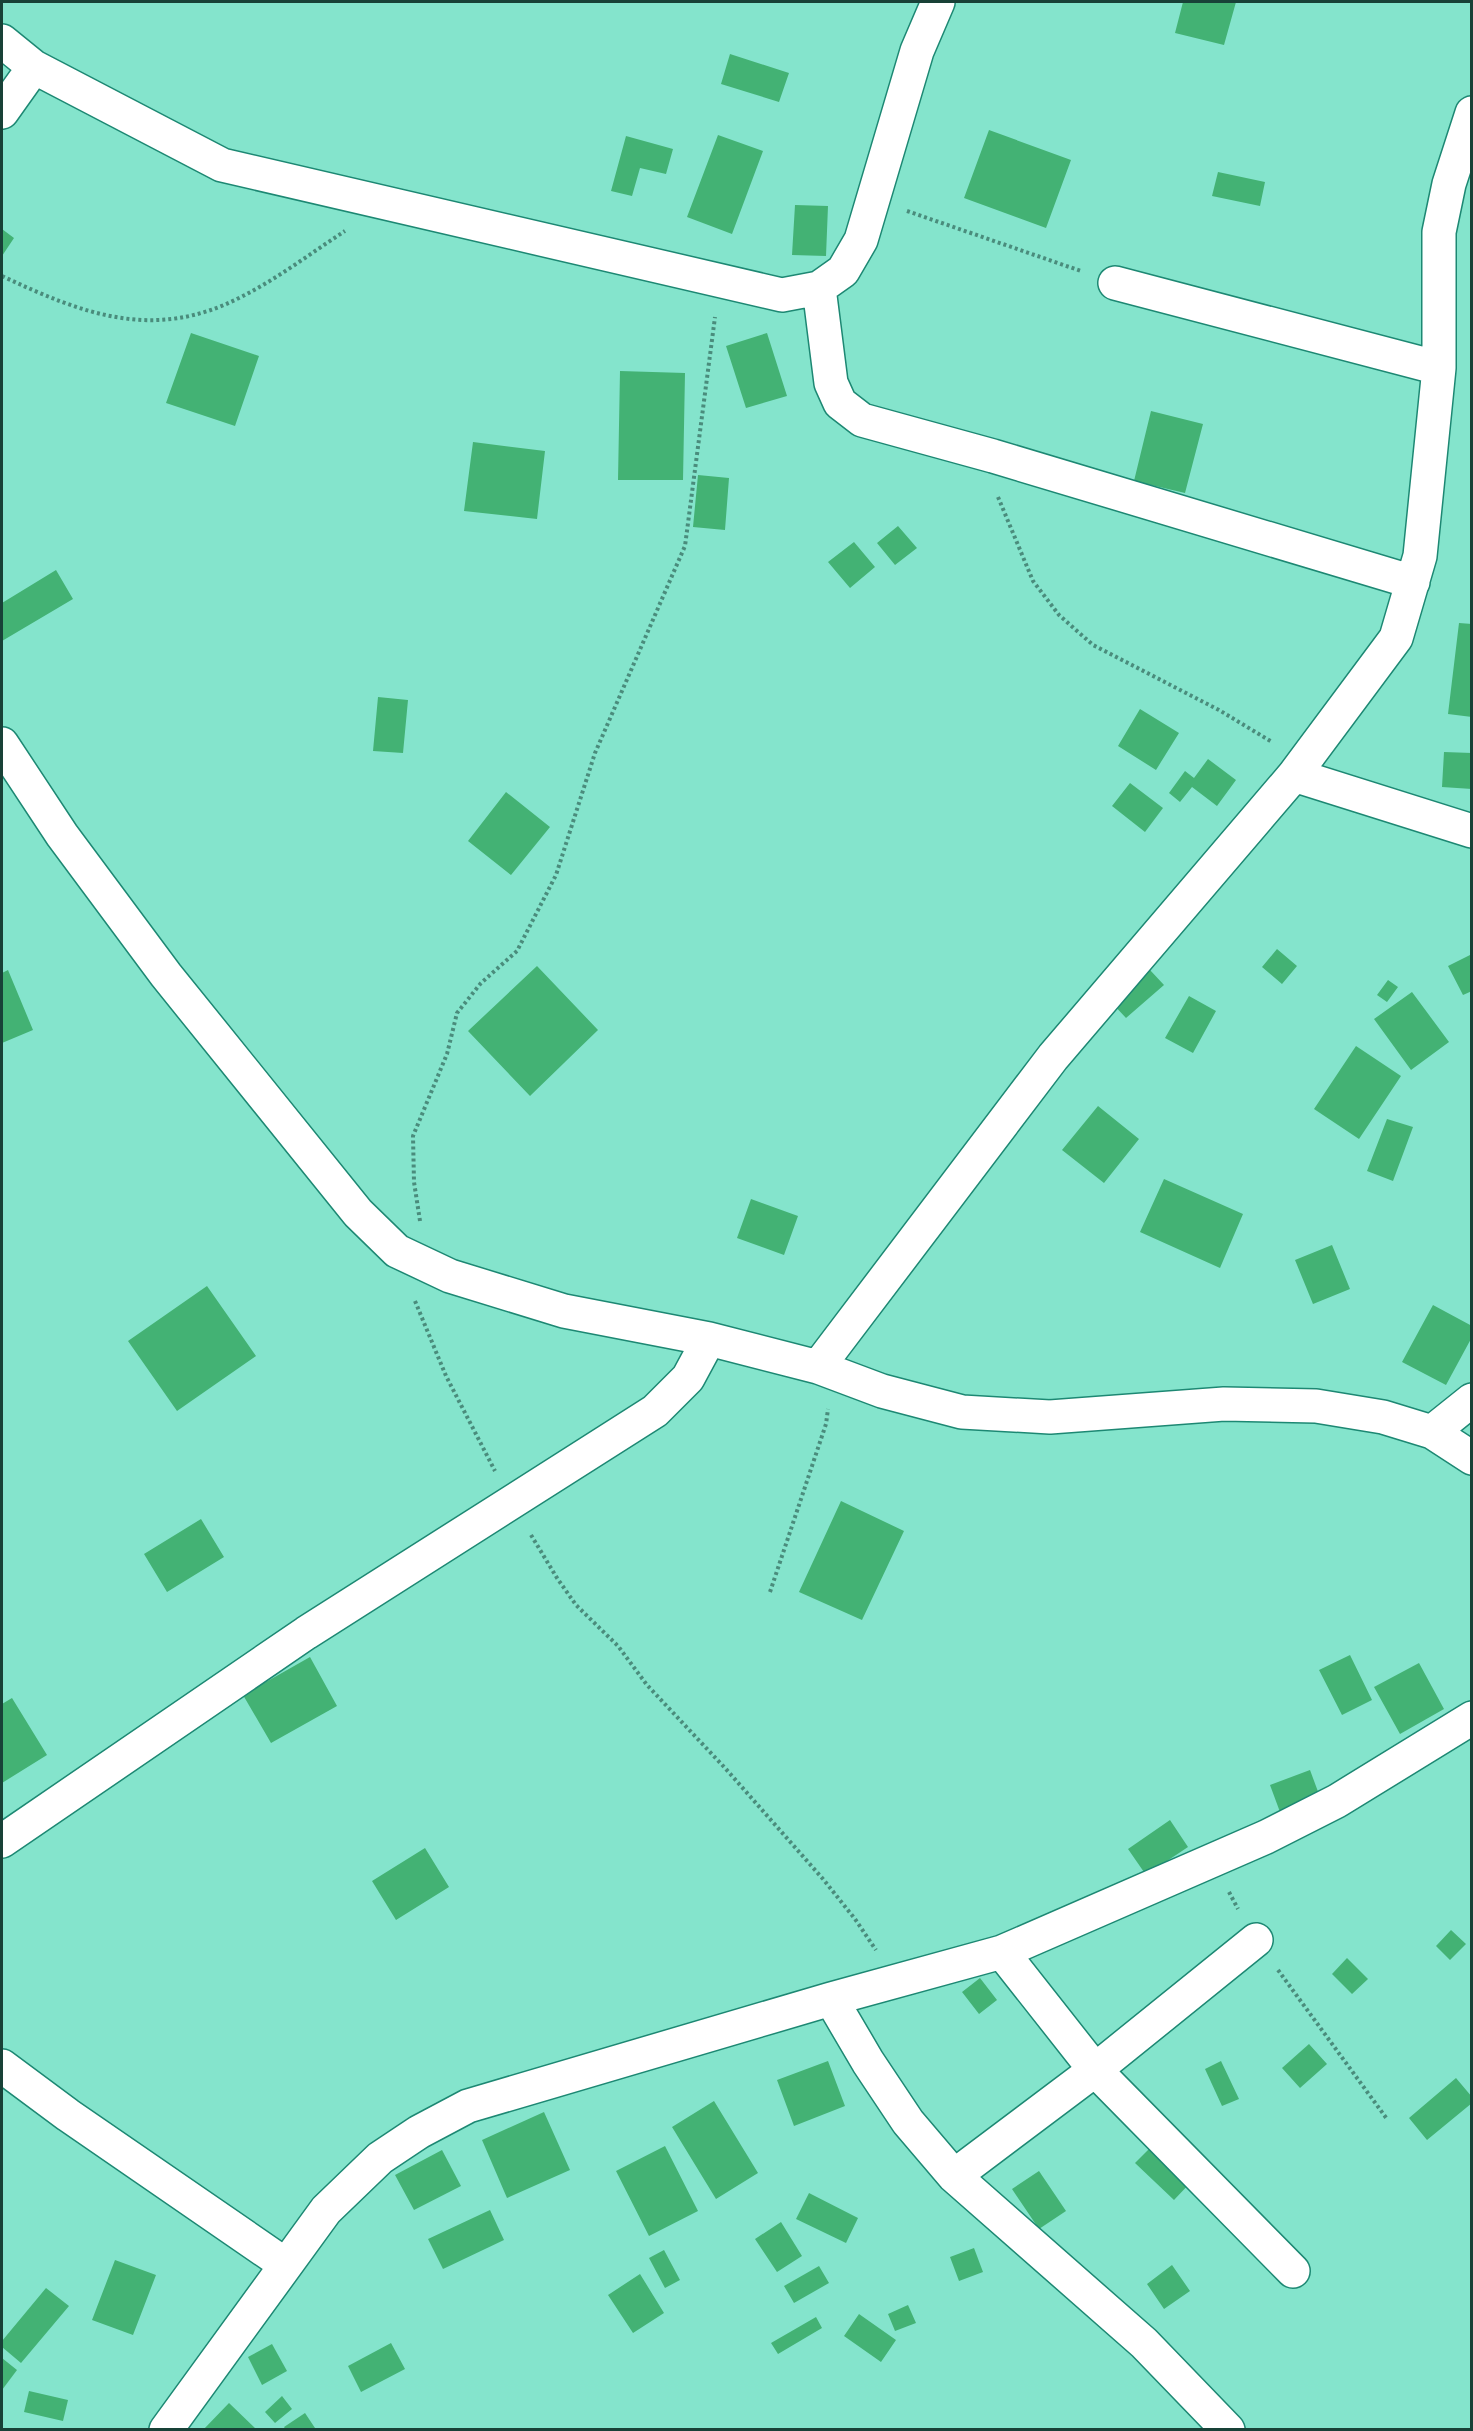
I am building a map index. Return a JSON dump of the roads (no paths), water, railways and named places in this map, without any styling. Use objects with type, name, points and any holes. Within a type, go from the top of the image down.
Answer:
[{"type":"street","points":[[2,41],[34,67],[222,165],[782,294],[819,288],[843,271],[861,240],[918,51],[938,2]]},
{"type":"street","points":[[2,112],[34,67]]},
{"type":"street","points":[[826,1370],[1053,1057],[1298,768],[1396,638],[1420,556],[1439,368],[1439,232],[1460,186],[1472,113]]},
{"type":"street","points":[[1115,283],[1439,368]]},
{"type":"street","points":[[819,288],[831,383],[840,403],[862,420],[993,456],[1413,582]]},
{"type":"street","points":[[2,744],[62,835],[166,975],[358,1214],[398,1251],[426,1265],[450,1276],[564,1311],[710,1339],[826,1370],[882,1391],[962,1412],[1050,1417],[1224,1404],[1316,1406],[1383,1417],[1432,1432],[1472,1458]]},
{"type":"street","points":[[1298,768],[1472,831]]},
{"type":"street","points":[[2,1841],[306,1633],[655,1411],[688,1378],[710,1339]]},
{"type":"street","points":[[1432,1432],[1472,1400]]},
{"type":"street","points":[[166,2430],[326,2210],[380,2158],[419,2132],[468,2106],[831,1999],[1002,1952],[1212,1862],[1337,1801],[1472,1718]]},
{"type":"street","points":[[954,2176],[1095,2070],[1256,1940]]},
{"type":"street","points":[[1002,1952],[1095,2070],[1293,2271]]},
{"type":"street","points":[[831,1999],[868,2062],[908,2122],[954,2176],[1144,2343],[1228,2430]]},
{"type":"street","points":[[2,2066],[68,2115],[286,2265]]}]
